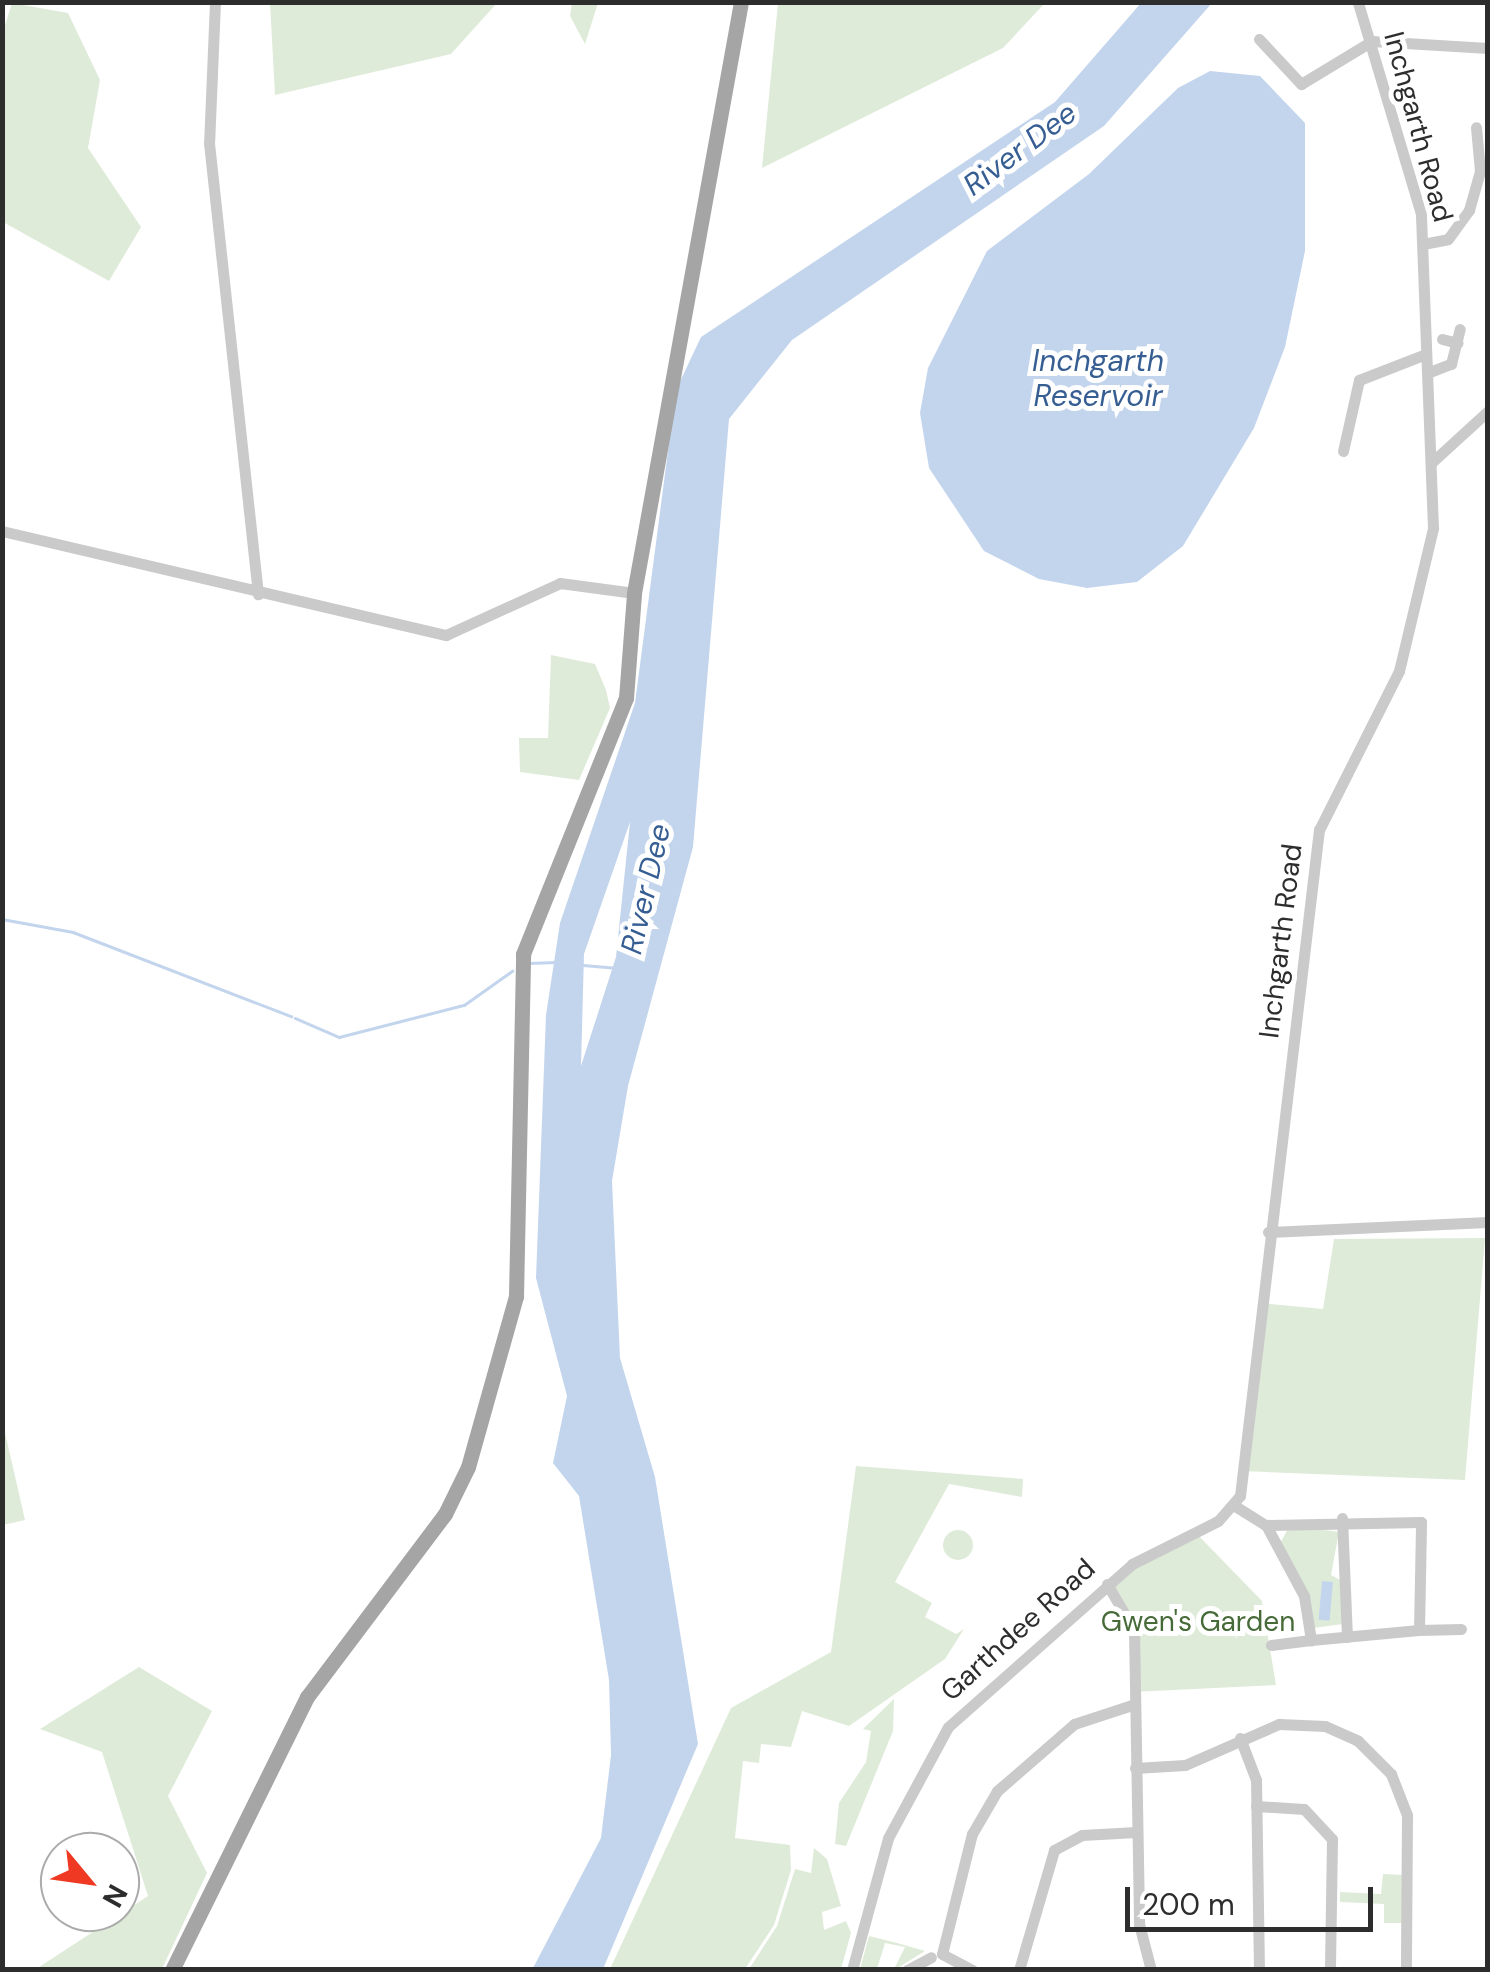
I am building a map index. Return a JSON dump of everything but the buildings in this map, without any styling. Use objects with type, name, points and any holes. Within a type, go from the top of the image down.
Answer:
[{"type":"main road","points":[[172,1970],[307,1698],[427,1540],[468,1467],[516,1296],[523,954],[626,698],[634,593],[741,2]]},
{"type":"street","points":[[215,2],[210,143],[258,594]]},
{"type":"street","name":"Inchgarth Road","points":[[1237,1501],[1319,830],[1410,640],[1433,528],[1423,244],[1358,2]]},
{"type":"street","points":[[1259,40],[1301,84],[1370,42],[1488,48]]},
{"type":"street","points":[[1423,244],[1448,240],[1465,218],[1476,128]]},
{"type":"street","points":[[1427,373],[1448,368],[1459,336],[1442,339]]},
{"type":"street","points":[[1343,451],[1359,380],[1426,354]]},
{"type":"street","points":[[1431,463],[1488,411]]},
{"type":"street","points":[[2,532],[446,635],[560,583],[634,593]]},
{"type":"street","points":[[1268,1232],[1488,1222]]},
{"type":"street","points":[[1237,1501],[1266,1525],[1304,1596],[1311,1640]]},
{"type":"street","name":"Garthdee Road","points":[[852,1970],[888,1838],[941,1736],[993,1679],[1107,1584],[1237,1501]]},
{"type":"street","points":[[1266,1525],[1342,1518],[1421,1522],[1418,1630]]},
{"type":"street","points":[[1342,1518],[1347,1637]]},
{"type":"street","points":[[1107,1584],[1133,1621],[1139,1924],[1152,1970]]},
{"type":"street","points":[[1271,1645],[1461,1629]]},
{"type":"street","points":[[922,1970],[936,1956],[972,1834],[997,1791],[1074,1724],[1132,1705]]},
{"type":"street","points":[[1135,1768],[1185,1765],[1279,1724],[1325,1726],[1358,1741],[1391,1774],[1407,1815],[1406,1970]]},
{"type":"street","points":[[1240,1738],[1256,1806],[1259,1970]]},
{"type":"street","points":[[1256,1806],[1304,1810],[1332,1840],[1330,1970]]},
{"type":"street","points":[[1019,1970],[1054,1850],[1082,1835],[1136,1832]]},
{"type":"street","points":[[907,1970],[936,1956],[972,1970]]},
{"type":"green space","points":[[270,2],[497,3],[451,54],[275,95]]},
{"type":"green space","points":[[778,2],[1045,3],[1003,48],[762,168]]},
{"type":"green space","points":[[12,3],[68,13],[100,80],[88,148],[141,227],[109,281],[3,222],[2,35]]},
{"type":"green space","points":[[572,3],[598,3],[585,44],[570,16]]},
{"type":"green space","points":[[551,655],[595,664],[606,690],[610,708],[579,780],[520,772],[519,738],[548,738]]},
{"type":"green space","points":[[1485,1238],[1465,1480],[1242,1471],[1258,1303],[1323,1309],[1334,1239]]},
{"type":"green space","points":[[3,1424],[25,1520],[2,1525]]},
{"type":"green space","points":[[856,1466],[1023,1479],[1022,1497],[949,1484],[895,1582],[932,1603],[925,1617],[956,1634],[964,1629],[945,1659],[849,1726],[802,1711],[791,1747],[761,1744],[759,1763],[743,1761],[735,1838],[790,1845],[791,1870],[774,1925],[745,1969],[610,1969],[731,1708],[831,1652]]},
{"type":"green space","points":[[1290,1525],[1339,1532],[1331,1575],[1342,1581],[1343,1624],[1313,1628],[1278,1547]]},
{"type":"green space","points":[[958,1530],[969,1534],[973,1545],[969,1556],[958,1560],[947,1556],[943,1545],[947,1534]]},
{"type":"green space","name":"Gwen's Garden","points":[[1196,1533],[1262,1601],[1276,1685],[1132,1692],[1134,1630],[1107,1584]]},
{"type":"green space","points":[[139,1667],[212,1711],[168,1796],[207,1873],[162,1969],[36,1969],[93,1932],[140,1932],[140,1901],[148,1896],[140,1871],[140,1832],[128,1832],[102,1752],[40,1729]]},
{"type":"green space","points":[[894,1699],[893,1731],[846,1846],[835,1844],[839,1803],[866,1762],[871,1731],[863,1729]]},
{"type":"green space","points":[[814,1848],[827,1859],[841,1906],[822,1912],[824,1930],[846,1921],[851,1933],[841,1969],[749,1969],[777,1926],[795,1869],[811,1873]]},
{"type":"green space","points":[[1383,1874],[1404,1875],[1404,1923],[1384,1923],[1384,1904],[1340,1902],[1340,1892],[1381,1894]]},
{"type":"green space","points":[[869,1936],[925,1951],[894,1969],[905,1947],[885,1943],[877,1969],[860,1969]]},
{"type":"water","name":"River Dee","points":[[1141,3],[1212,3],[1104,126],[792,340],[729,419],[693,847],[628,1086],[612,1181],[620,1358],[655,1477],[698,1744],[603,1969],[532,1970],[601,1838],[611,1755],[609,1680],[579,1496],[553,1463],[567,1396],[536,1278],[546,1015],[560,923],[635,703],[676,390],[701,337],[1055,102]],"holes":[[[630,822],[616,957],[581,1066],[584,954]]]},
{"type":"water","name":"Inchgarth Reservoir","points":[[1210,71],[1260,76],[1305,123],[1305,251],[1285,347],[1254,428],[1183,546],[1137,582],[1087,588],[1039,579],[984,551],[929,468],[920,413],[928,368],[987,251],[1089,174],[1178,88]]},
{"type":"water","points":[[1322,1581],[1333,1582],[1330,1621],[1319,1620]]},
{"type":"waterway","points":[[2,919],[73,932],[291,1016]]},
{"type":"waterway","points":[[529,963],[556,962]]},
{"type":"waterway","points":[[583,965],[615,968]]},
{"type":"waterway","points":[[295,1018],[339,1037],[464,1005],[512,971]]}]
